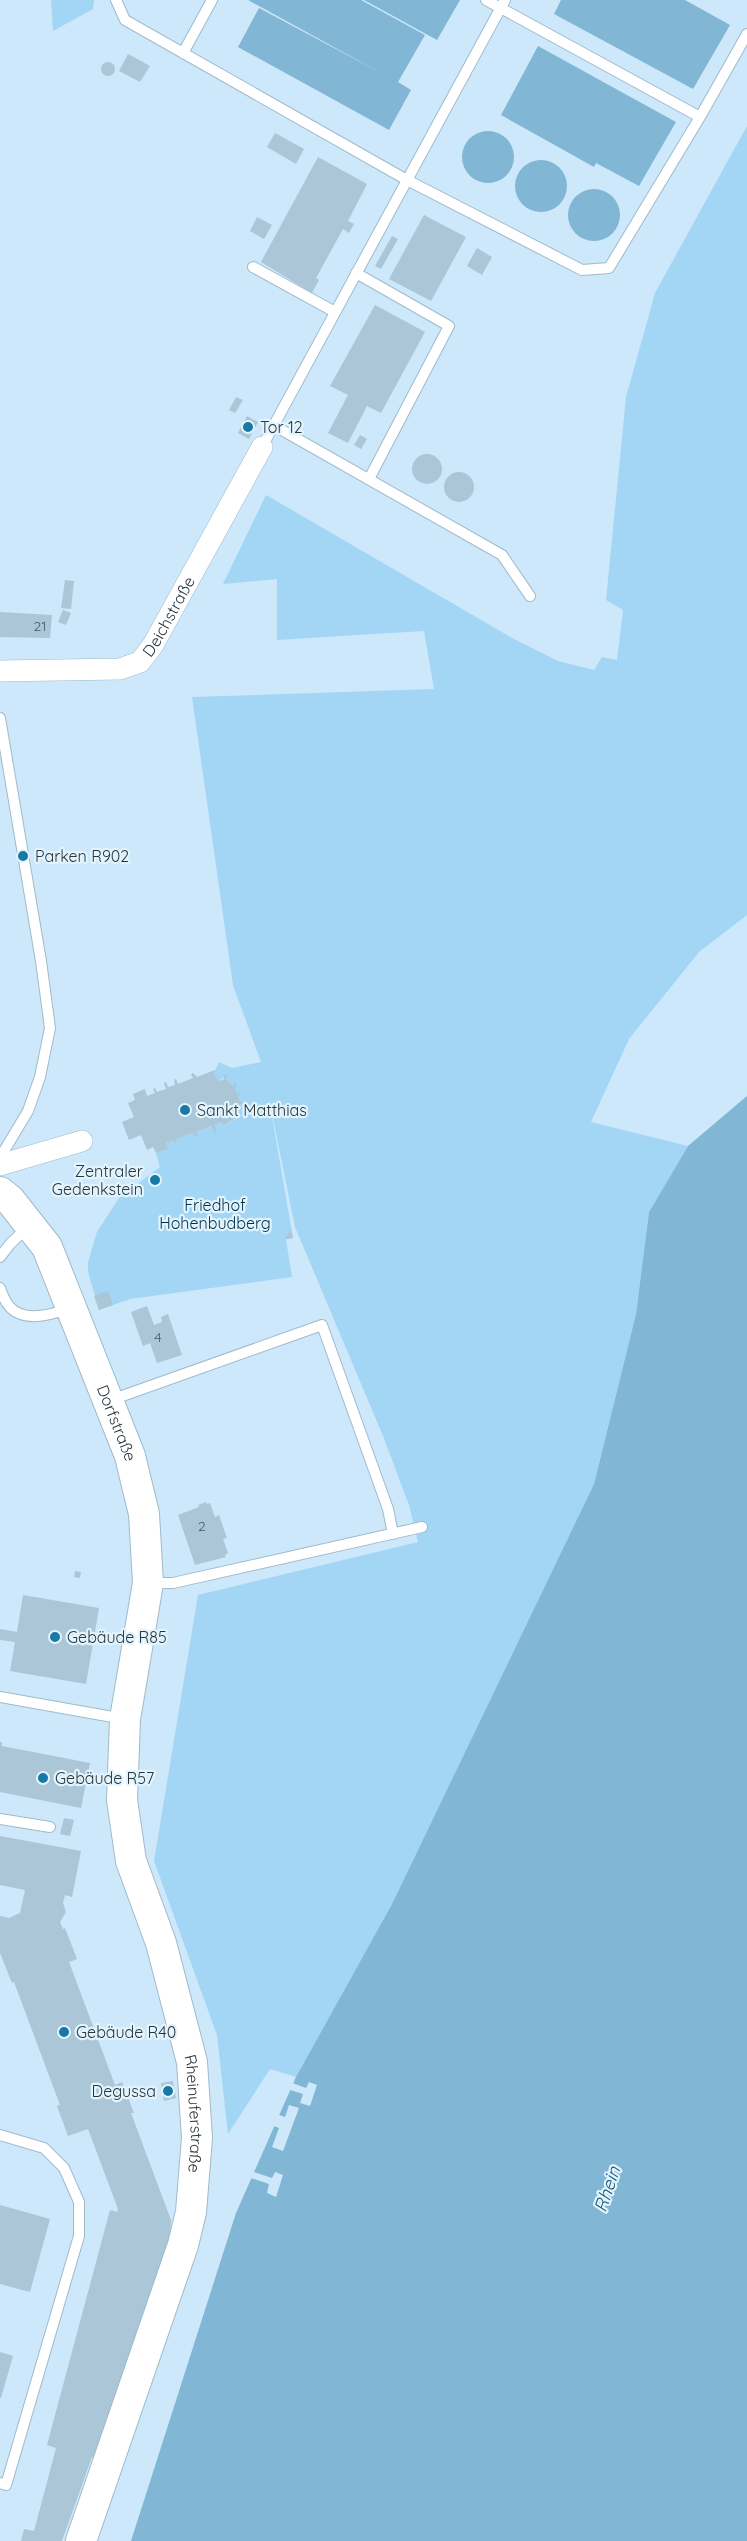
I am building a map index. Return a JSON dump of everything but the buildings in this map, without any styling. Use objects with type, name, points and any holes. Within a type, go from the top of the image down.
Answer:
[{"type":"street","name":"Deichstraße","points":[[0,671],[120,669],[140,662],[153,645],[262,447]]},
{"type":"street","points":[[4,1164],[81,1141]]},
{"type":"street","name":"Dorfstraße","points":[[0,1192],[10,1200],[47,1247],[130,1456],[144,1514],[148,1583],[132,1679]]},
{"type":"street","name":"Rheinuferstraße","points":[[81,2541],[171,2283],[191,2212],[195,2180],[197,2138],[192,2062],[161,1944],[131,1861],[122,1800],[125,1719],[132,1679]]},
{"type":"lane","points":[[116,0],[125,20],[406,180],[582,270],[609,268],[747,34]]},
{"type":"lane","points":[[183,53],[212,0]]},
{"type":"lane","points":[[486,0],[503,4],[700,117]]},
{"type":"lane","points":[[262,447],[503,4]]},
{"type":"lane","points":[[253,267],[335,312]]},
{"type":"lane","points":[[356,273],[449,326],[369,480]]},
{"type":"lane","points":[[273,425],[502,555],[530,596]]},
{"type":"lane","points":[[0,717],[50,1028],[40,1077],[28,1111],[4,1151],[4,1164]]},
{"type":"lane","points":[[0,1257],[10,1244],[31,1225]]},
{"type":"lane","points":[[0,1288],[9,1306],[17,1312],[48,1317],[72,1307]]},
{"type":"lane","points":[[109,1401],[322,1325],[388,1509],[393,1534]]},
{"type":"lane","points":[[148,1583],[173,1583],[422,1527]]},
{"type":"lane","points":[[0,1697],[125,1719]]},
{"type":"lane","points":[[0,1819],[50,1827]]},
{"type":"lane","points":[[0,2135],[44,2148],[64,2168],[79,2202],[79,2236],[6,2484],[0,2483]]},
{"type":"green space","points":[[51,0],[94,0],[93,9],[53,31]]},
{"type":"green space","name":"Friedhof Hohenbudberg","points":[[747,126],[747,915],[699,952],[629,1039],[591,1122],[688,1146],[649,1212],[636,1314],[594,1484],[392,1904],[296,2077],[270,2069],[228,2134],[217,2035],[154,1861],[198,1595],[418,1542],[409,1505],[383,1436],[295,1227],[269,1099],[293,1238],[286,1239],[292,1277],[130,1299],[99,1310],[88,1272],[88,1262],[97,1232],[119,1198],[160,1167],[156,1153],[167,1149],[166,1143],[174,1140],[176,1142],[176,1139],[192,1133],[196,1137],[196,1132],[211,1126],[213,1130],[215,1125],[221,1122],[223,1126],[239,1117],[240,1104],[243,1105],[243,1102],[240,1102],[238,1096],[241,1095],[237,1094],[235,1088],[237,1084],[233,1086],[226,1080],[228,1075],[218,1081],[214,1073],[219,1062],[232,1068],[261,1062],[233,985],[192,697],[434,689],[424,631],[277,640],[277,579],[223,584],[266,495],[512,638],[558,661],[594,670],[602,657],[617,660],[623,610],[606,600],[626,397],[655,293]]},
{"type":"water","points":[[248,0],[361,0],[425,35],[398,82],[411,90],[389,130],[238,47],[259,8],[381,73]]},
{"type":"water","points":[[364,0],[460,0],[437,40]]},
{"type":"water","points":[[561,0],[685,0],[730,25],[693,89],[554,14]]},
{"type":"water","points":[[538,46],[676,122],[639,186],[596,163],[594,167],[501,115]]},
{"type":"water","points":[[483,131],[493,131],[502,135],[510,143],[514,157],[510,171],[502,179],[493,183],[483,183],[474,179],[466,171],[462,162],[462,152],[466,143],[474,135]]},
{"type":"water","points":[[536,160],[546,160],[555,164],[563,172],[567,186],[563,200],[555,208],[546,212],[536,212],[527,208],[519,200],[515,191],[515,181],[519,172],[527,164]]},
{"type":"water","points":[[589,189],[599,189],[608,193],[616,201],[620,215],[616,229],[608,237],[599,241],[589,241],[580,237],[572,229],[568,220],[568,210],[572,201],[580,193]]},
{"type":"water","name":"Rhein","points":[[747,1096],[747,2541],[131,2541],[236,2213],[296,2077],[392,1904],[594,1484],[636,1314],[649,1212],[688,1146]]},
{"type":"pier","points":[[290,2082],[306,2088],[309,2082],[317,2085],[310,2106],[300,2103],[303,2094],[287,2089]]},
{"type":"pier","points":[[289,2105],[299,2108],[283,2151],[272,2147],[279,2128],[271,2125],[276,2114],[285,2117]]},
{"type":"pier","points":[[251,2171],[272,2178],[275,2172],[283,2175],[276,2197],[267,2193],[269,2184],[248,2177]]},
{"type":"place","name":"Tor 12","points":[[248,427]]},
{"type":"place","name":"Parken R902","points":[[23,856]]},
{"type":"place","name":"Sankt Matthias","points":[[185,1110]]},
{"type":"place","name":"Zentraler Gedenkstein","points":[[155,1180]]},
{"type":"place","name":"Gebäude R85","points":[[55,1637]]},
{"type":"place","name":"Gebäude R57","points":[[43,1778]]},
{"type":"place","name":"Gebäude R40","points":[[64,2032]]},
{"type":"place","name":"Degussa","points":[[168,2091]]}]
